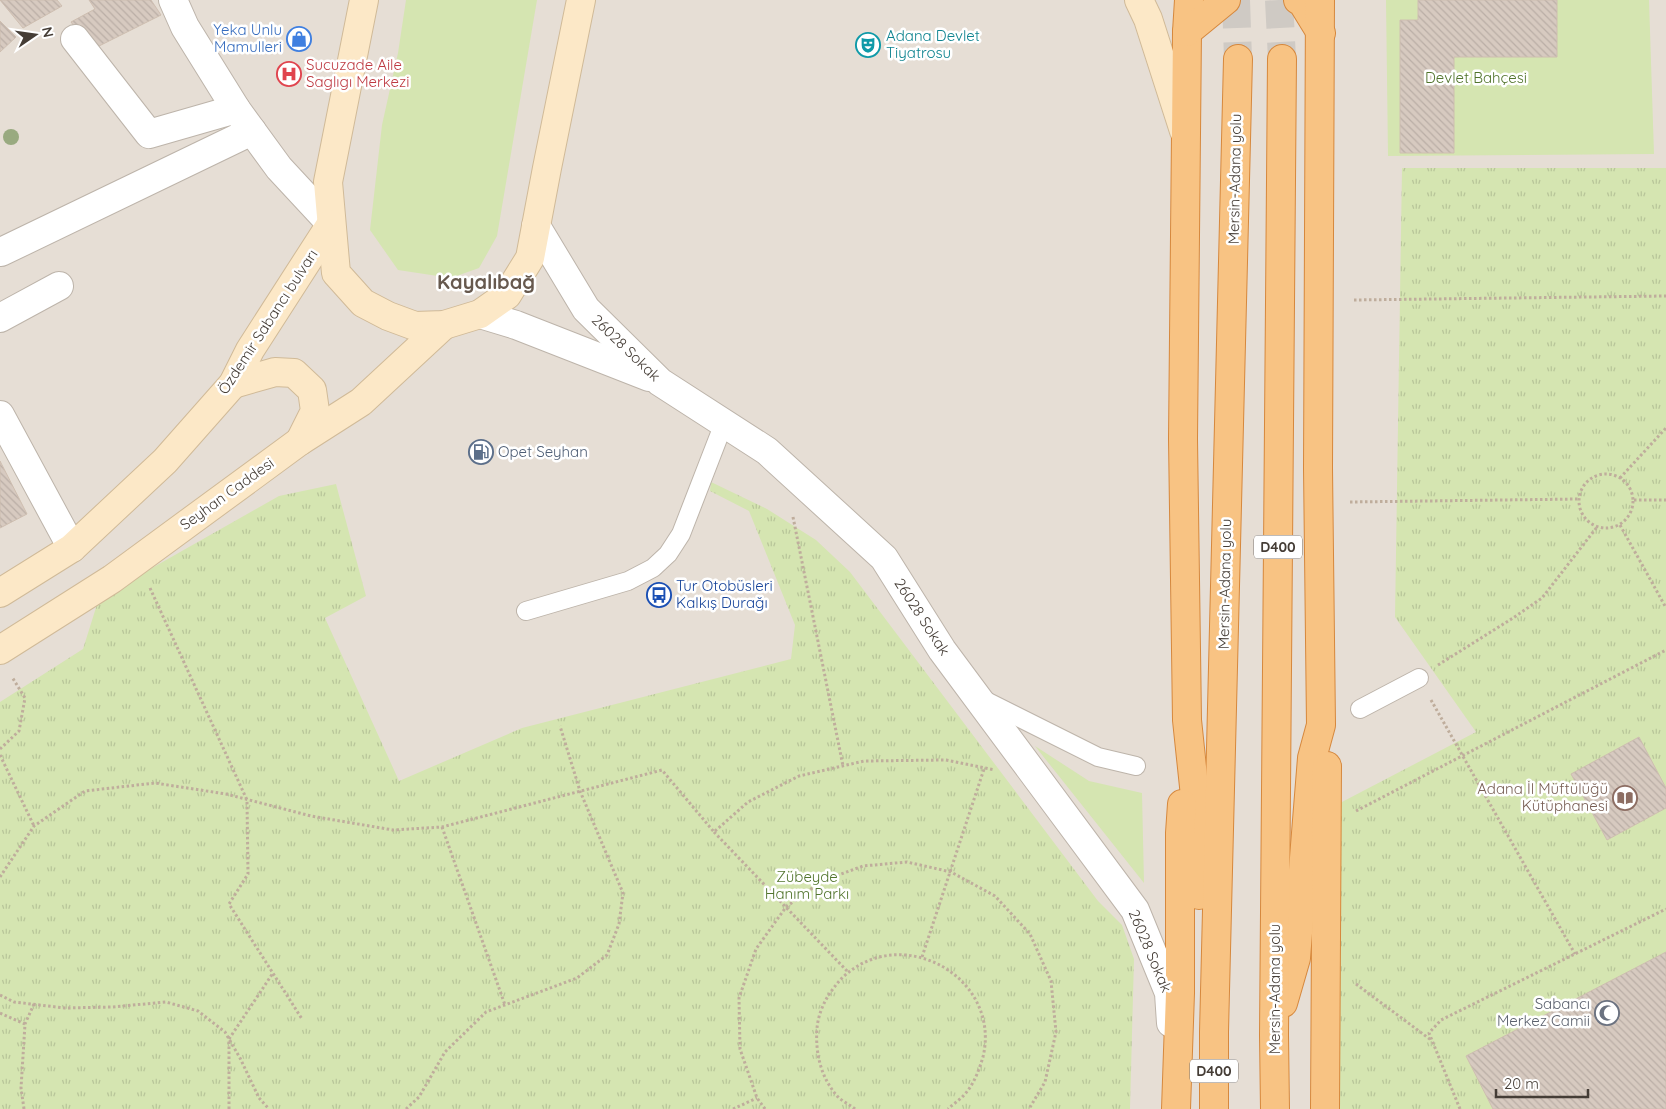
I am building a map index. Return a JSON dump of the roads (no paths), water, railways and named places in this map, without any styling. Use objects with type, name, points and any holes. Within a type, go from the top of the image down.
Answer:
[{"type":"highway","points":[[1176,1104],[1180,993],[1180,833],[1187,720],[1183,439],[1187,32],[1189,0]]},
{"type":"highway","points":[[1187,32],[1226,0]]},
{"type":"highway","points":[[1298,0],[1302,2],[1320,33]]},
{"type":"highway","points":[[1320,0],[1318,468],[1322,725],[1328,770],[1325,1109]]},
{"type":"highway","name":"Mersin-Adana yolu","points":[[1214,1109],[1214,1032],[1238,59]]},
{"type":"highway","name":"Mersin-Adana yolu","points":[[1275,1109],[1282,59]]},
{"type":"highway","points":[[1187,720],[1199,834],[1200,965],[1214,1032]]},
{"type":"highway","points":[[1274,1035],[1296,958],[1312,758],[1322,725]]},
{"type":"main road","points":[[364,0],[328,182],[336,273],[363,303],[388,316],[415,326],[444,325],[480,314],[507,295],[530,258],[581,0]]},
{"type":"main road","points":[[1139,0],[1148,19],[1186,138]]},
{"type":"main road","name":"Özdemir Sabancı bulvarı","points":[[0,593],[72,548],[164,461],[232,384],[250,350],[331,224]]},
{"type":"main road","name":"Seyhan Caddesi","points":[[0,650],[112,579],[300,441],[360,402],[444,325]]},
{"type":"main road","points":[[232,384],[275,372],[294,373],[312,390],[315,411],[300,441]]},
{"type":"street","points":[[173,0],[185,27],[236,109],[279,168],[331,224]]},
{"type":"street","points":[[75,39],[149,134],[236,109]]},
{"type":"street","points":[[2,252],[252,131]]},
{"type":"street","name":"26028 Sokak","points":[[536,226],[586,309],[660,382],[767,451],[884,558],[942,650],[1028,769],[1135,910],[1169,993],[1176,1104]]},
{"type":"street","points":[[0,318],[59,286]]},
{"type":"street","points":[[480,314],[516,325],[660,382]]},
{"type":"street","points":[[0,415],[72,548]]},
{"type":"lane","points":[[526,611],[628,581],[654,568],[668,554],[682,534],[724,423]]},
{"type":"lane","points":[[1360,709],[1419,678]]},
{"type":"lane","points":[[975,695],[1098,757],[1136,766]]},
{"type":"tunnel","points":[[1236,0],[1238,59]]},
{"type":"tunnel","points":[[1279,0],[1282,59]]},
{"type":"place","name":"Yeka Unlu Mamulleri","points":[[299,39]]},
{"type":"place","name":"Adana Devlet Tiyatrosu","points":[[868,45]]},
{"type":"place","name":"Sucuzade Aile Saglıgı Merkezi","points":[[289,74]]},
{"type":"place","name":"Opet Seyhan","points":[[481,452]]},
{"type":"place","name":"Tur Otobüsleri Kalkış Durağı","points":[[659,595]]},
{"type":"place","name":"Adana İl Müftülüğü Kütüphanesi","points":[[1625,798]]},
{"type":"place","name":"Sabancı Merkez Camii","points":[[1607,1013]]},
{"type":"district","name":"Kayalıbağ","points":[[486,282]]},
{"type":"park label","name":"Devlet Bahçesi","points":[[1476,78]]},
{"type":"park label","name":"Zübeyde Hanım Parkı","points":[[807,886]]}]
